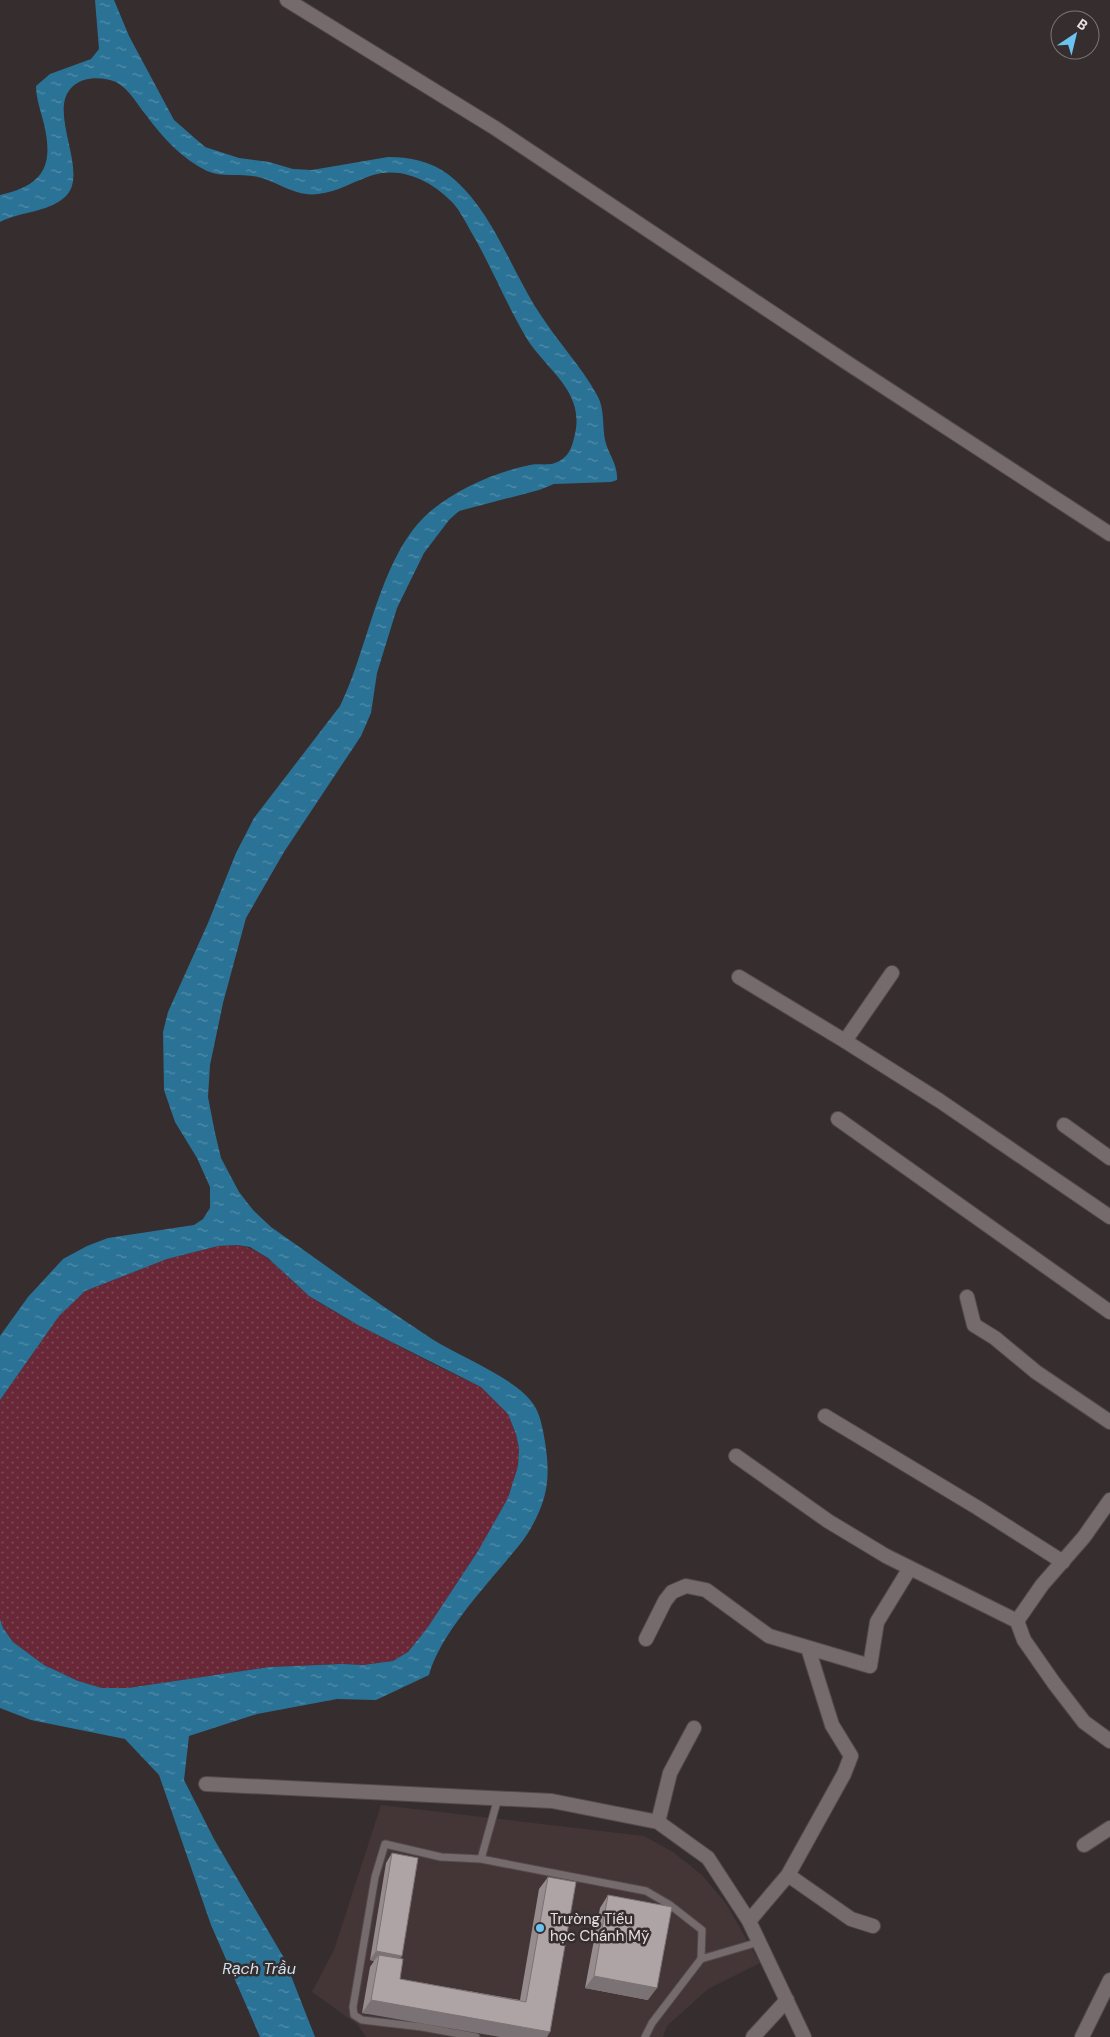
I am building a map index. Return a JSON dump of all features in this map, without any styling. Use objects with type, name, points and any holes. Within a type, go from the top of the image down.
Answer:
[{"type":"street","points":[[287,0],[495,128],[849,364],[1110,534]]},
{"type":"street","points":[[845,1041],[892,973]]},
{"type":"street","points":[[739,977],[940,1101],[1110,1217]]},
{"type":"street","points":[[838,1119],[1110,1312]]},
{"type":"street","points":[[1064,1126],[1110,1158]]},
{"type":"street","points":[[967,1298],[974,1324],[995,1338],[1036,1372],[1110,1422]]},
{"type":"street","points":[[825,1416],[978,1508],[1063,1562]]},
{"type":"street","points":[[736,1456],[828,1521],[886,1556],[1017,1621],[1024,1640],[1084,1722],[1110,1741]]},
{"type":"street","points":[[1017,1621],[1030,1601],[1084,1537],[1110,1500]]},
{"type":"street","points":[[646,1639],[672,1592],[686,1586],[706,1590],[769,1636],[870,1666],[877,1622],[910,1568]]},
{"type":"street","points":[[749,1921],[788,1875],[852,1756],[832,1725],[808,1648]]},
{"type":"street","points":[[658,1822],[670,1773],[694,1728]]},
{"type":"street","points":[[206,1784],[552,1801],[658,1822],[708,1858],[749,1921],[804,2037]]},
{"type":"street","points":[[1084,1845],[1110,1828]]},
{"type":"street","points":[[788,1875],[851,1919],[873,1926]]},
{"type":"street","points":[[1082,2037],[1110,1980]]},
{"type":"street","points":[[752,2037],[787,2000]]},
{"type":"lane","points":[[481,1859],[498,1798]]},
{"type":"lane","points":[[476,2037],[422,2027],[362,2020],[354,2015],[352,2007],[372,1894],[385,1844],[441,1856],[481,1859],[646,1891],[670,1905],[702,1930],[701,1959],[652,2023],[645,2037]]},
{"type":"lane","points":[[573,1887],[575,1878]]},
{"type":"lane","points":[[701,1959],[759,1942]]},
{"type":"shaded area","points":[[237,1245],[249,1248],[268,1259],[311,1297],[340,1315],[424,1360],[481,1387],[508,1414],[516,1434],[519,1448],[518,1466],[508,1498],[478,1551],[428,1627],[408,1652],[393,1661],[363,1665],[270,1667],[128,1688],[102,1688],[78,1681],[44,1665],[13,1642],[3,1628],[0,1619],[0,1400],[59,1316],[85,1291],[167,1259],[218,1246]]},
{"type":"shaded area","name":"Trường Tiểu học Chánh Mỹ","points":[[381,1805],[644,1836],[673,1852],[702,1875],[727,1905],[760,1963],[708,1989],[667,2026],[663,2037],[366,2037],[357,2024],[312,1992],[334,1950]]},
{"type":"water","name":"Rạch Trầu","points":[[95,0],[114,0],[129,36],[174,120],[205,147],[239,158],[269,162],[293,169],[312,170],[388,157],[427,163],[449,175],[478,205],[500,241],[529,297],[584,374],[600,400],[605,440],[617,474],[617,480],[611,482],[554,484],[539,490],[459,511],[449,520],[424,553],[397,608],[377,673],[371,713],[361,736],[284,852],[246,918],[223,1003],[210,1065],[208,1097],[221,1158],[239,1192],[253,1210],[271,1227],[371,1298],[443,1346],[498,1375],[522,1392],[531,1401],[538,1413],[546,1450],[548,1475],[544,1497],[535,1520],[523,1540],[451,1630],[434,1660],[429,1675],[376,1700],[337,1699],[257,1714],[189,1736],[184,1780],[214,1839],[284,1958],[315,2037],[260,2037],[211,1925],[159,1775],[125,1739],[31,1720],[0,1708],[0,1619],[3,1628],[13,1642],[44,1665],[78,1681],[102,1688],[128,1688],[270,1667],[363,1665],[393,1661],[408,1652],[428,1627],[478,1551],[508,1498],[518,1466],[519,1448],[508,1414],[481,1387],[358,1325],[309,1296],[268,1258],[250,1247],[237,1245],[218,1246],[167,1259],[85,1291],[59,1316],[0,1400],[0,1336],[28,1297],[63,1259],[87,1246],[108,1238],[194,1225],[203,1219],[210,1208],[210,1187],[197,1158],[175,1122],[164,1090],[163,1032],[168,1012],[208,923],[236,853],[254,818],[340,706],[388,575],[400,550],[414,528],[443,502],[478,482],[517,468],[550,464],[561,460],[571,448],[577,422],[575,408],[570,395],[563,383],[527,339],[460,213],[453,203],[436,188],[406,174],[384,173],[373,175],[332,191],[310,194],[294,191],[258,177],[213,173],[198,166],[173,147],[121,85],[100,78],[92,78],[84,80],[70,89],[64,102],[64,118],[73,170],[72,185],[65,197],[50,206],[0,222],[0,195],[26,186],[42,172],[46,163],[47,139],[36,86],[50,74],[91,59],[99,49]]},
{"type":"building","points":[[392,1853],[418,1858],[402,1956],[376,1951]]},
{"type":"building","points":[[548,1877],[576,1882],[550,2032],[371,2000],[379,1955],[403,1959],[400,1979],[526,2002]]},
{"type":"building","points":[[608,1895],[672,1907],[657,1988],[594,1976]]},
{"type":"place","name":"Trường Tiểu học Chánh Mỹ","points":[[540,1928]]}]
